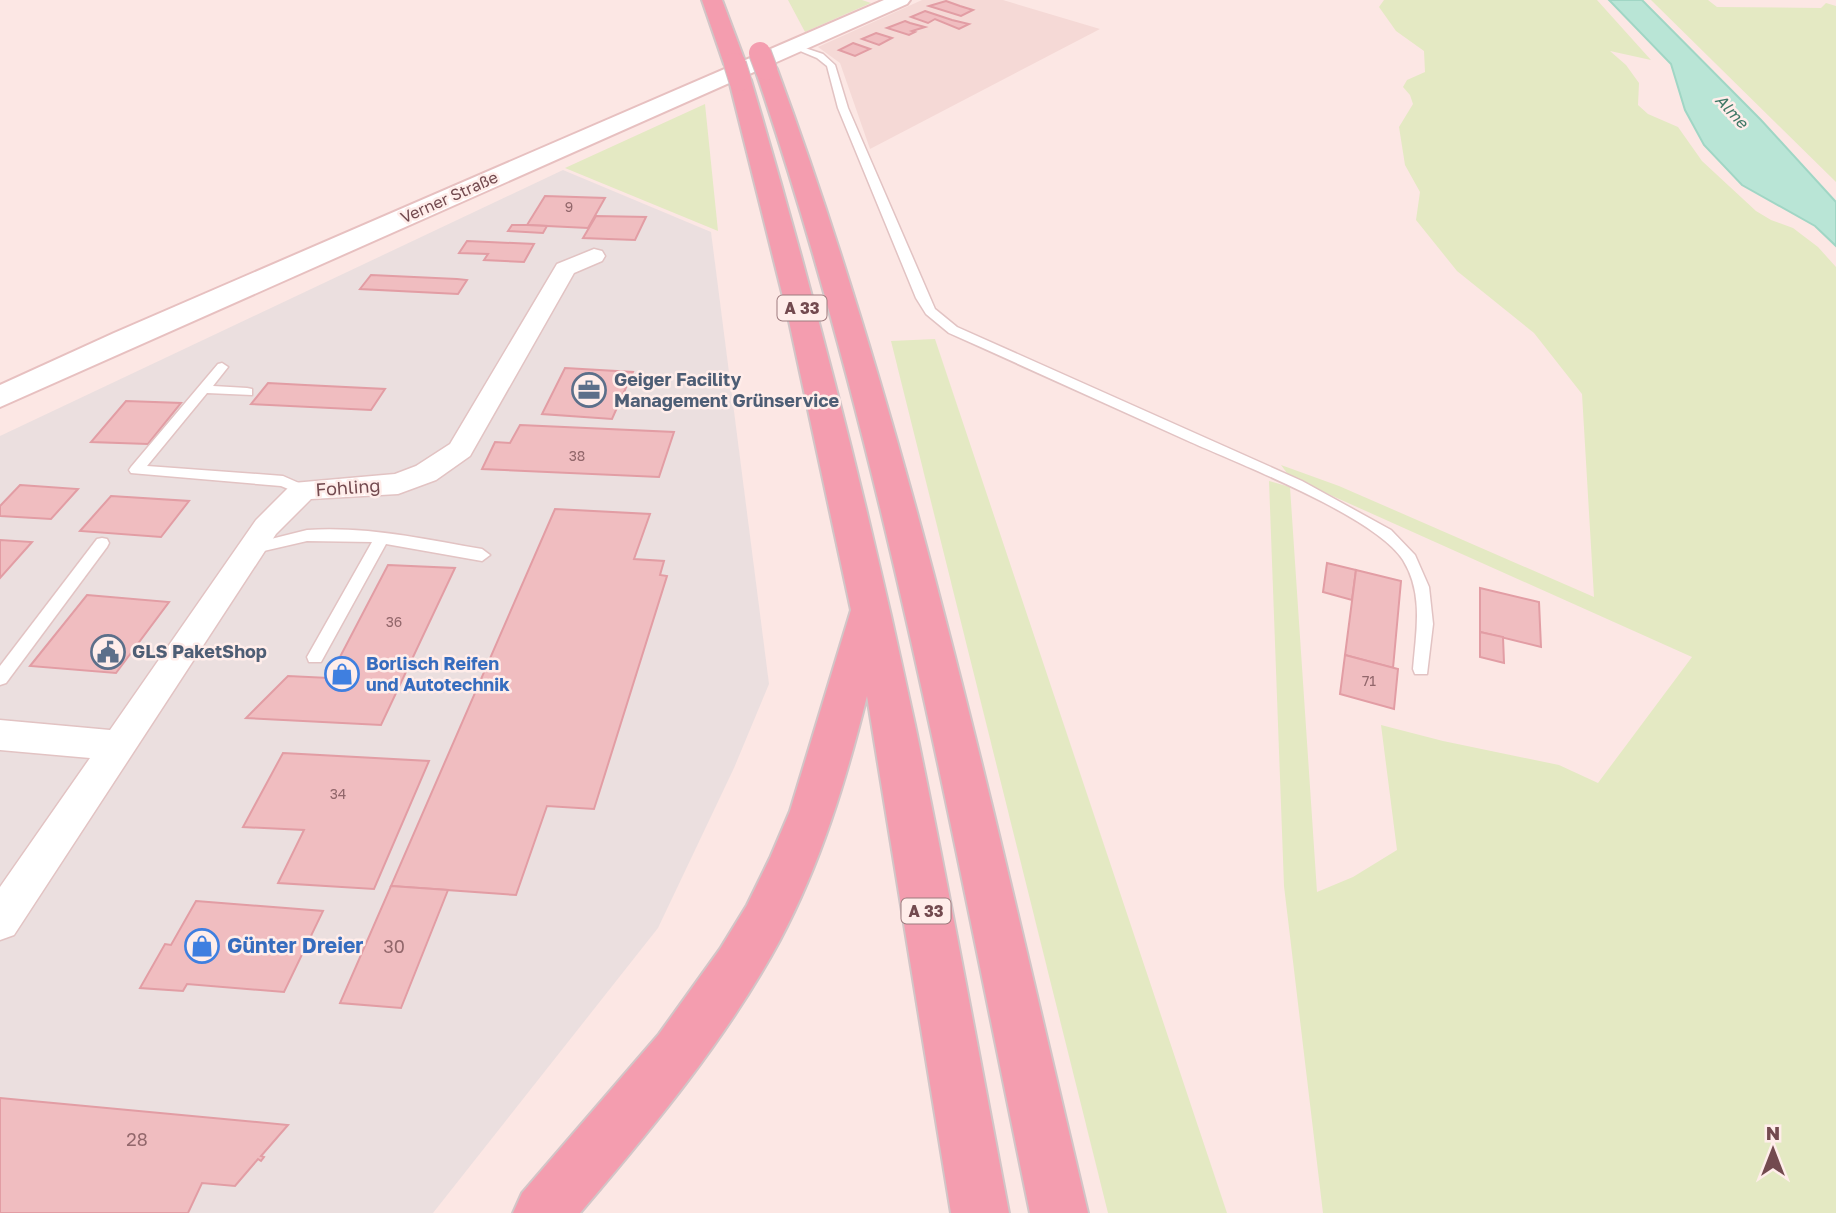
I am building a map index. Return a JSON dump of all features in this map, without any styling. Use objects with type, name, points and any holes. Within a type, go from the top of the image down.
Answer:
[{"type":"highway","name":"A 33","points":[[712,0],[738,72],[791,263],[869,610],[894,726],[980,1213]]},
{"type":"highway","name":"A 33","points":[[752,32],[821,233],[874,426],[952,734],[1059,1213]]},
{"type":"highway","points":[[542,1213],[682,1045],[738,965],[771,908],[796,855],[817,799],[869,610]]},
{"type":"main road","name":"Verner Straße","points":[[0,397],[125,338],[900,0]]},
{"type":"street","name":"Fohling","points":[[0,921],[116,745],[266,527],[303,491],[398,484],[426,473],[460,450],[565,269],[594,256]]},
{"type":"street","points":[[0,735],[116,745]]},
{"type":"lane","points":[[796,46],[820,56],[831,65],[843,108],[930,312],[953,330],[1297,484],[1343,508],[1396,542],[1406,552],[1414,568],[1425,611],[1421,669]]},
{"type":"lane","points":[[222,366],[136,470],[283,481],[303,491]]},
{"type":"lane","points":[[203,389],[247,392]]},
{"type":"lane","points":[[251,549],[313,535],[381,539],[482,555]]},
{"type":"lane","points":[[314,657],[381,539]]},
{"type":"lane","points":[[0,678],[102,543]]},
{"type":"shaded area","points":[[788,0],[862,0],[871,3],[805,32]]},
{"type":"shaded area","points":[[922,0],[1003,0],[1100,29],[870,149],[840,63],[818,47]]},
{"type":"shaded area","points":[[1384,0],[1597,0],[1651,60],[1610,51],[1626,65],[1639,83],[1638,105],[1648,114],[1678,127],[1702,161],[1756,211],[1793,228],[1818,247],[1836,267],[1836,1213],[1323,1213],[1284,886],[1269,481],[1290,487],[1317,892],[1353,877],[1397,850],[1381,725],[1559,765],[1598,783],[1692,657],[1290,477],[1281,465],[1339,486],[1594,597],[1582,394],[1534,333],[1457,271],[1416,220],[1420,192],[1405,165],[1399,127],[1413,104],[1403,87],[1407,80],[1425,72],[1424,51],[1396,31],[1379,7]]},
{"type":"shaded area","points":[[1651,0],[1708,0],[1717,7],[1821,8],[1826,3],[1836,6],[1836,182]]},
{"type":"shaded area","points":[[705,104],[718,231],[565,168]]},
{"type":"shaded area","points":[[563,170],[711,232],[769,684],[734,768],[658,928],[433,1213],[0,1213],[0,436]]},
{"type":"shaded area","points":[[935,339],[1227,1213],[1108,1213],[891,341]]},
{"type":"water","name":"Alme","points":[[1609,0],[1642,0],[1761,120],[1836,202],[1836,246],[1815,226],[1742,185],[1704,145],[1685,110],[1671,64]]},
{"type":"building","points":[[946,1],[973,10],[961,16],[929,6]]},
{"type":"building","points":[[925,11],[969,24],[959,29],[935,19],[928,23],[911,17]]},
{"type":"building","points":[[905,21],[925,27],[912,31],[915,32],[909,35],[887,28]]},
{"type":"building","points":[[876,33],[892,38],[879,45],[862,39]]},
{"type":"building","points":[[853,43],[870,49],[855,56],[839,50]]},
{"type":"building","points":[[545,196],[605,198],[588,228],[527,225]]},
{"type":"building","points":[[596,216],[646,217],[635,240],[583,238]]},
{"type":"building","points":[[512,225],[547,226],[543,233],[508,231]]},
{"type":"building","points":[[467,241],[534,244],[524,262],[484,260],[488,254],[459,253]]},
{"type":"building","points":[[371,275],[467,280],[458,294],[360,289]]},
{"type":"building","points":[[565,368],[633,372],[612,419],[542,414]]},
{"type":"building","points":[[268,383],[385,389],[371,410],[251,404]]},
{"type":"building","points":[[126,401],[181,403],[148,444],[91,442]]},
{"type":"building","points":[[520,425],[674,432],[659,477],[482,469],[495,442],[510,443]]},
{"type":"building","points":[[20,485],[78,489],[51,519],[0,516],[0,506]]},
{"type":"building","points":[[111,496],[189,501],[161,537],[80,531]]},
{"type":"building","points":[[555,509],[650,514],[634,559],[664,561],[660,575],[667,576],[594,809],[547,806],[516,895],[391,886]]},
{"type":"building","points":[[0,540],[32,542],[0,578]]},
{"type":"building","points":[[1327,563],[1356,570],[1352,600],[1323,592]]},
{"type":"building","points":[[388,565],[455,568],[381,725],[246,718],[288,676],[329,678]]},
{"type":"building","points":[[1356,570],[1401,581],[1393,668],[1345,655]]},
{"type":"building","points":[[1480,588],[1539,602],[1541,647],[1480,632]]},
{"type":"building","points":[[87,595],[169,602],[116,673],[30,666]]},
{"type":"building","points":[[1480,632],[1503,637],[1504,663],[1480,657]]},
{"type":"building","points":[[1345,655],[1398,669],[1394,709],[1340,694]]},
{"type":"building","points":[[283,753],[429,761],[374,889],[278,883],[304,830],[243,827]]},
{"type":"building","points":[[391,886],[448,890],[401,1008],[340,1003]]},
{"type":"building","points":[[196,901],[323,911],[284,992],[187,984],[183,991],[140,988],[165,944],[171,945]]},
{"type":"building","points":[[0,1098],[288,1125],[261,1156],[264,1157],[261,1161],[258,1159],[235,1186],[202,1183],[188,1213],[0,1213]]},
{"type":"place","name":"Geiger Facility Management Grünservice","points":[[589,390]]},
{"type":"place","name":"GLS PaketShop","points":[[108,652]]},
{"type":"place","name":"Borlisch Reifen und Autotechnik","points":[[342,674]]},
{"type":"place","name":"Günter Dreier","points":[[202,946]]}]
